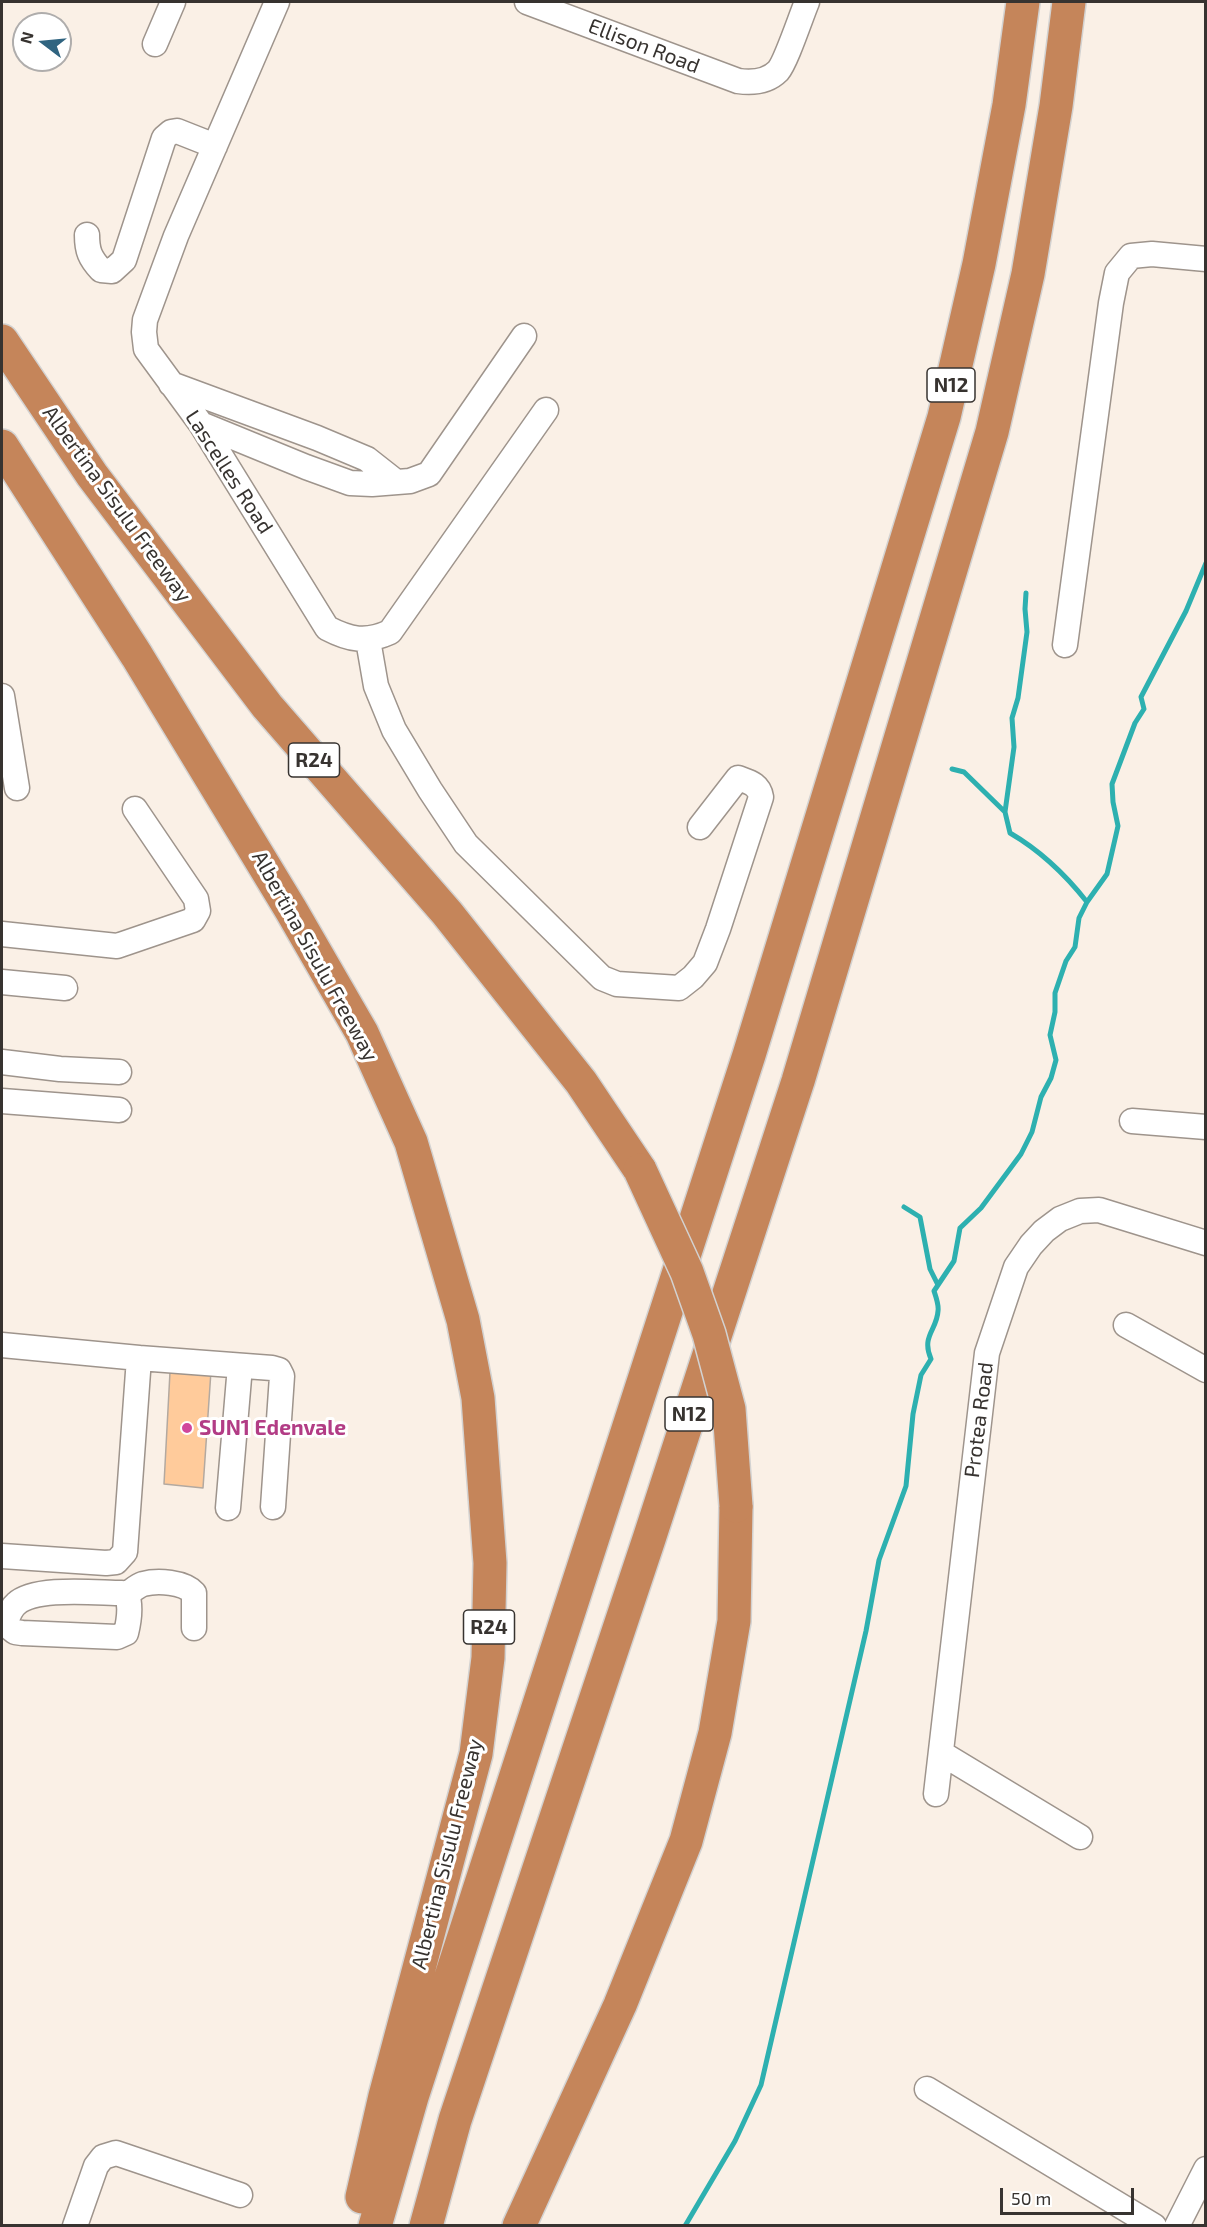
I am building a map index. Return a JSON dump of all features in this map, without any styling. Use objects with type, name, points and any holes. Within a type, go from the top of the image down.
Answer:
[{"type":"highway","name":"N12","points":[[375,2226],[416,2086],[753,1044],[944,417],[984,241],[1009,105],[1023,2]]},
{"type":"highway","name":"N12","points":[[426,2226],[459,2109],[649,1539],[798,1081],[992,432],[1028,274],[1056,106],[1070,2]]},
{"type":"highway","name":"Albertina Sisulu Freeway","points":[[2,341],[92,475],[267,705],[454,923],[581,1082],[640,1170],[687,1272],[709,1334],[729,1409],[736,1506],[734,1621],[715,1733],[686,1841],[620,2005],[519,2226]]},
{"type":"highway","name":"Albertina Sisulu Freeway","points":[[2,446],[137,656],[291,910],[362,1033],[411,1142],[443,1245],[465,1331],[478,1398],[490,1563],[488,1658],[476,1754],[385,2096],[355,2226]]},
{"type":"street","points":[[155,44],[173,2]]},
{"type":"street","name":"Lascelles Road","points":[[277,2],[176,236],[145,320],[146,349],[201,424],[327,628],[343,636],[368,640]]},
{"type":"street","name":"Ellison Road","points":[[539,4],[738,81],[752,83],[777,72],[807,2]]},
{"type":"street","points":[[87,235],[87,250],[91,259],[101,270],[112,271],[124,260],[164,138],[171,132],[177,131],[215,146]]},
{"type":"street","points":[[1065,645],[1117,273],[1131,256],[1152,254],[1206,259]]},
{"type":"street","points":[[201,424],[350,483],[410,481],[429,474],[524,336]]},
{"type":"street","points":[[171,384],[367,459],[395,481]]},
{"type":"street","points":[[546,410],[390,632],[368,640],[376,686],[394,730],[466,844],[602,978],[617,984],[679,988],[693,978],[705,963],[761,796],[760,790],[755,784],[738,778],[700,827]]},
{"type":"street","points":[[306,467],[317,438]]},
{"type":"street","points":[[2,696],[17,788]]},
{"type":"street","points":[[2,934],[117,946],[193,920],[198,911],[196,899],[135,809]]},
{"type":"street","points":[[2,982],[65,988]]},
{"type":"street","points":[[2,1062],[60,1069],[119,1072]]},
{"type":"street","points":[[2,1101],[119,1110]]},
{"type":"street","points":[[1132,1121],[1206,1127]]},
{"type":"street","name":"Protea Road","points":[[936,1794],[987,1353],[1016,1267],[1044,1231],[1059,1219],[1080,1211],[1099,1210],[1206,1243]]},
{"type":"street","points":[[1126,1325],[1206,1370]]},
{"type":"street","points":[[2,1345],[279,1370],[282,1376],[273,1507]]},
{"type":"street","points":[[2,1556],[106,1563],[116,1562],[125,1552],[139,1358]]},
{"type":"street","points":[[228,1508],[240,1366]]},
{"type":"street","points":[[126,1594],[129,1601],[128,1626],[126,1633],[117,1637],[22,1633],[15,1632],[3,1624],[18,1602],[28,1597],[58,1591],[126,1594],[140,1585],[149,1583],[183,1584],[194,1593],[194,1628]]},
{"type":"street","points":[[941,1753],[1080,1837]]},
{"type":"street","points":[[927,2089],[1154,2226]]},
{"type":"street","points":[[75,2226],[96,2166],[103,2157],[116,2153],[240,2195]]},
{"type":"street","points":[[1177,2226],[1206,2169]]},
{"type":"building","name":"SUN1 Edenvale","points":[[211,1371],[203,1488],[164,1484],[170,1372]]},
{"type":"waterway","points":[[685,2226],[735,2141],[761,2085],[866,1631],[879,1560],[906,1486],[913,1414],[921,1375],[931,1359],[928,1344],[937,1318],[938,1304],[934,1291],[954,1261],[960,1228],[981,1208],[1021,1154],[1032,1132],[1041,1097],[1051,1078],[1056,1060],[1050,1035],[1055,1012],[1055,993],[1066,961],[1075,947],[1079,918],[1087,902],[1107,874],[1118,826],[1112,784],[1135,723],[1144,709],[1141,697],[1186,611],[1206,563]]},
{"type":"waterway","points":[[1026,593],[1027,632],[1018,698],[1012,718],[1014,747],[1005,812],[1010,833],[1032,847],[1052,864],[1087,902]]},
{"type":"waterway","points":[[952,769],[964,772],[1005,812]]},
{"type":"waterway","points":[[904,1207],[920,1217],[930,1269],[938,1285]]},
{"type":"place","name":"SUN1 Edenvale","points":[[187,1428]]}]
